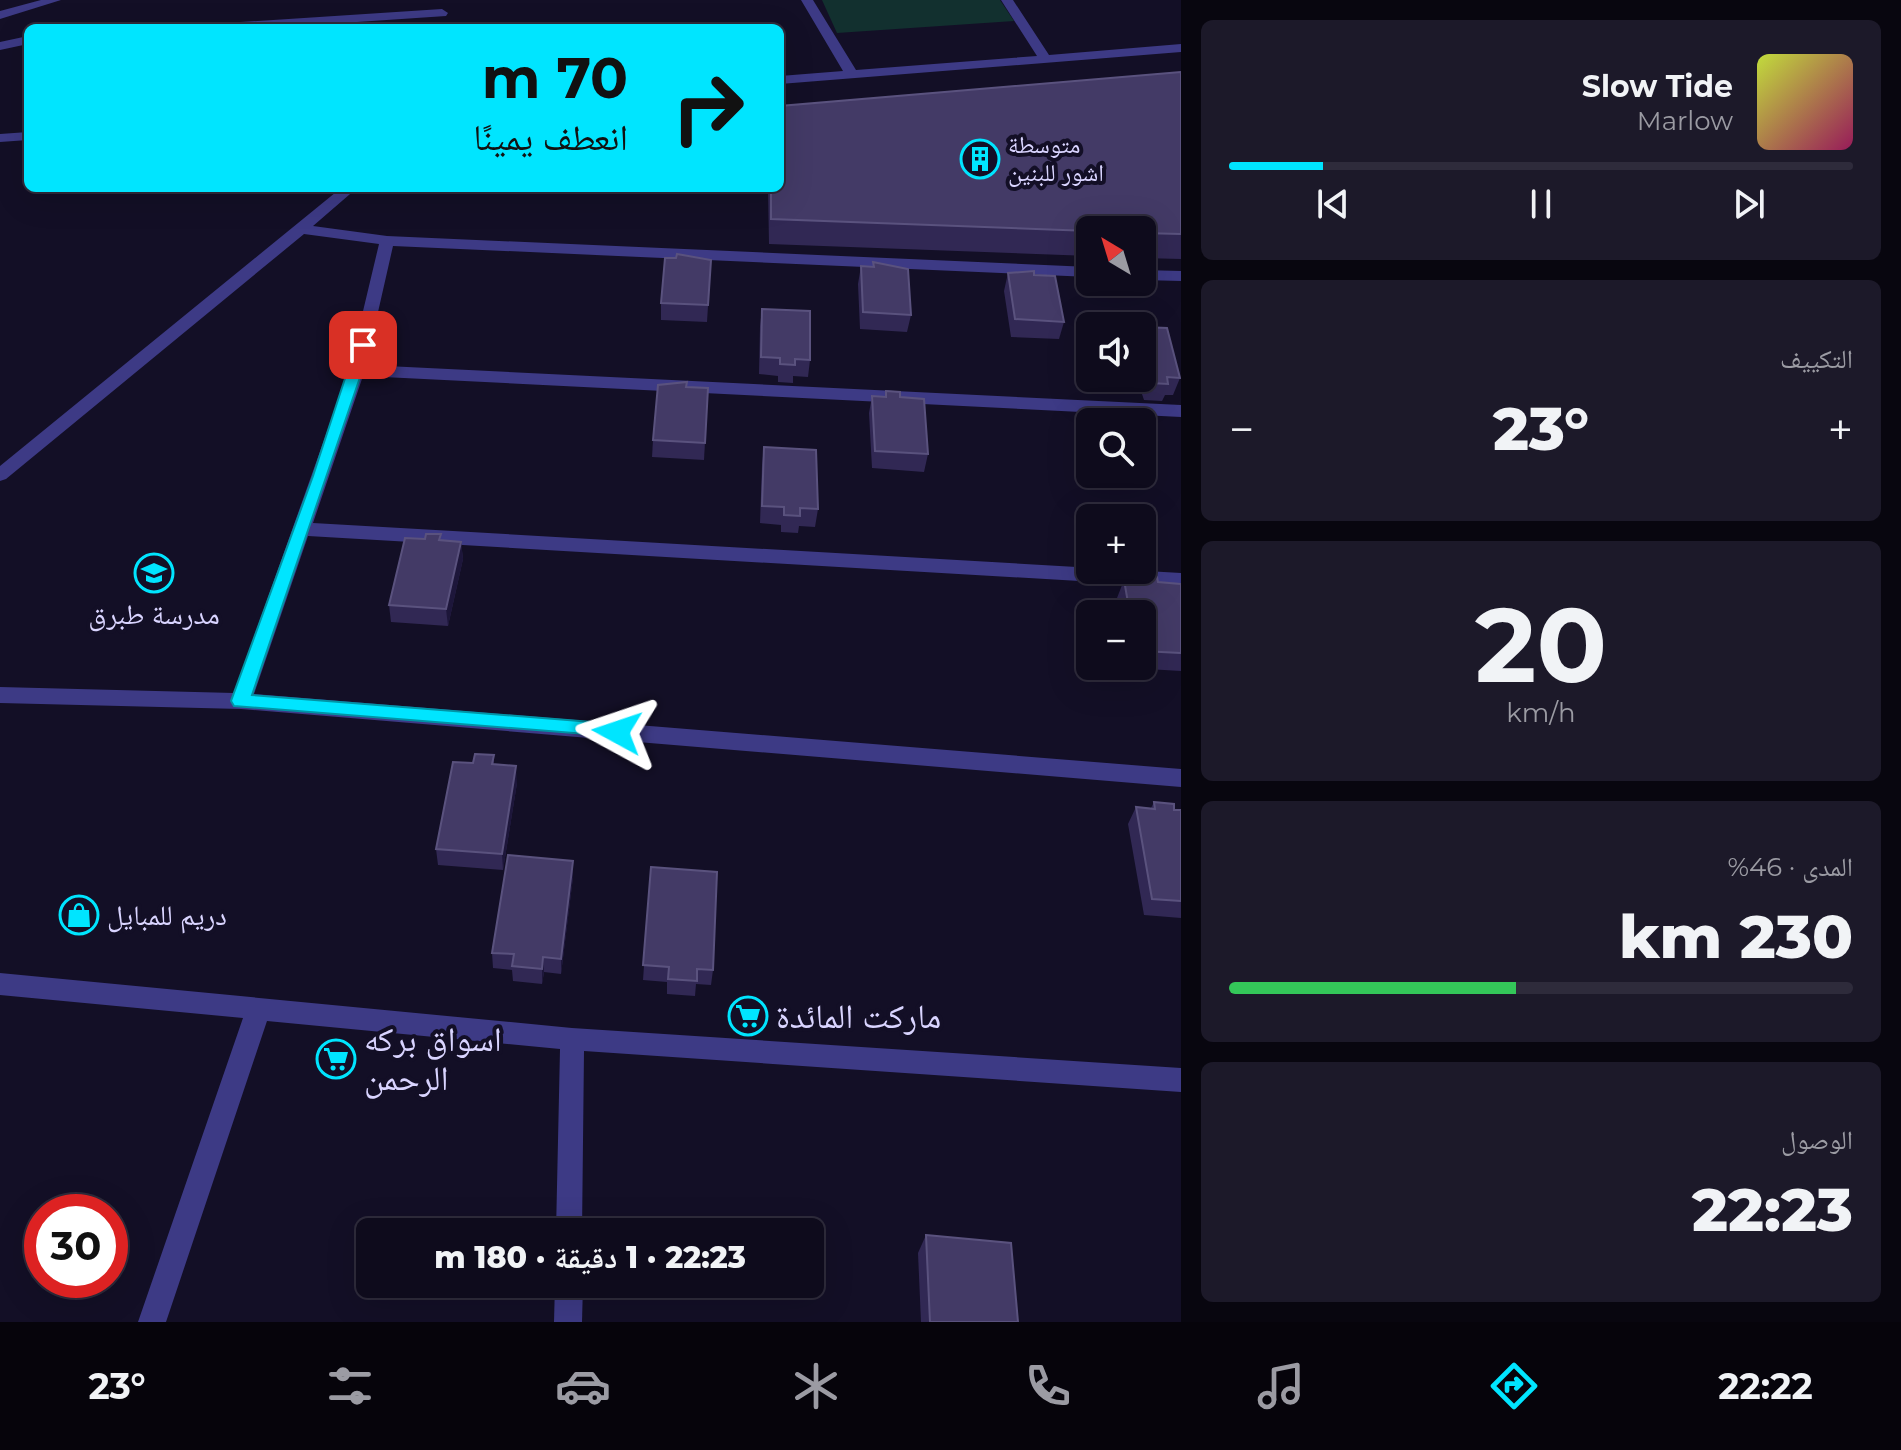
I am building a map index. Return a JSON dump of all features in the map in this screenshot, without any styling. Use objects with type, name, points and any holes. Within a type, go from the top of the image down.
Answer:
[{"type":"street","points":[[0,15],[55,0]]},
{"type":"street","points":[[433,0],[450,24]]},
{"type":"street","points":[[807,0],[852,75]]},
{"type":"street","points":[[1007,0],[1046,60]]},
{"type":"street","points":[[272,24],[442,13]]},
{"type":"street","points":[[0,46],[24,41]]},
{"type":"street","points":[[784,80],[1181,48]]},
{"type":"street","points":[[0,138],[24,136]]},
{"type":"street","points":[[0,475],[345,192]]},
{"type":"street","points":[[302,229],[387,241],[1076,271]]},
{"type":"street","points":[[241,701],[357,370],[387,241]]},
{"type":"street","points":[[1156,275],[1181,276]]},
{"type":"street","points":[[357,370],[1181,411]]},
{"type":"street","points":[[303,529],[1181,580]]},
{"type":"street","points":[[0,695],[241,701],[1181,778]]},
{"type":"street","points":[[0,984],[572,1039],[1181,1080]]},
{"type":"street","points":[[152,1322],[259,1008]]},
{"type":"street","points":[[569,1218],[572,1039]]},
{"type":"street","points":[[568,1322],[569,1298]]},
{"type":"green space","points":[[822,0],[1000,0],[1014,21],[837,33]]},
{"type":"building","name":"متوسطة اشور للبنين","points":[[1181,72],[1181,234],[1156,233],[1156,216],[1076,216],[1076,230],[771,219],[771,192],[784,192],[784,106]]},
{"type":"building","points":[[677,254],[711,260],[708,305],[661,303],[665,258],[676,258]]},
{"type":"building","points":[[873,262],[908,269],[911,315],[863,312],[861,266],[874,267]]},
{"type":"building","points":[[1034,271],[1034,275],[1055,276],[1064,322],[1015,319],[1008,273]]},
{"type":"building","points":[[762,309],[810,311],[810,360],[795,359],[795,365],[780,364],[780,358],[761,357]]},
{"type":"building","points":[[1156,328],[1167,328],[1180,378],[1167,377],[1168,384],[1156,383]]},
{"type":"building","points":[[687,382],[686,387],[708,388],[705,443],[653,440],[658,385]]},
{"type":"building","points":[[886,391],[900,392],[900,397],[924,399],[928,454],[875,451],[872,396],[886,397]]},
{"type":"building","points":[[764,447],[816,450],[818,509],[800,508],[800,516],[784,515],[784,507],[762,506]]},
{"type":"building","points":[[426,534],[441,534],[439,540],[461,542],[446,609],[389,605],[405,538],[425,539]]},
{"type":"building","points":[[1156,577],[1158,582],[1181,584],[1181,653],[1156,652],[1156,600],[1128,600],[1125,584],[1156,584]]},
{"type":"building","points":[[475,754],[494,755],[492,764],[516,766],[502,854],[436,849],[453,762],[473,763]]},
{"type":"building","points":[[1154,802],[1174,804],[1174,810],[1181,810],[1181,901],[1152,899],[1136,807],[1155,809]]},
{"type":"building","points":[[508,855],[573,861],[561,959],[543,957],[542,969],[512,966],[514,954],[492,953]]},
{"type":"building","points":[[651,867],[717,872],[713,970],[697,969],[697,981],[668,979],[669,967],[643,965]]},
{"type":"building","points":[[926,1235],[1011,1243],[1018,1322],[930,1322]]},
{"type":"place","name":"متوسطة اشور للبنين","points":[[980,159]]},
{"type":"place","name":"مدرسة طبرق","points":[[154,573]]},
{"type":"place","name":"دريم للمبايل","points":[[79,915]]},
{"type":"place","name":"ماركت المائدة","points":[[748,1016]]},
{"type":"place","name":"اسواق بركه الرحمن","points":[[336,1059]]},
{"type":"route","points":[[363,345],[303,529],[241,701],[617,732]]}]
